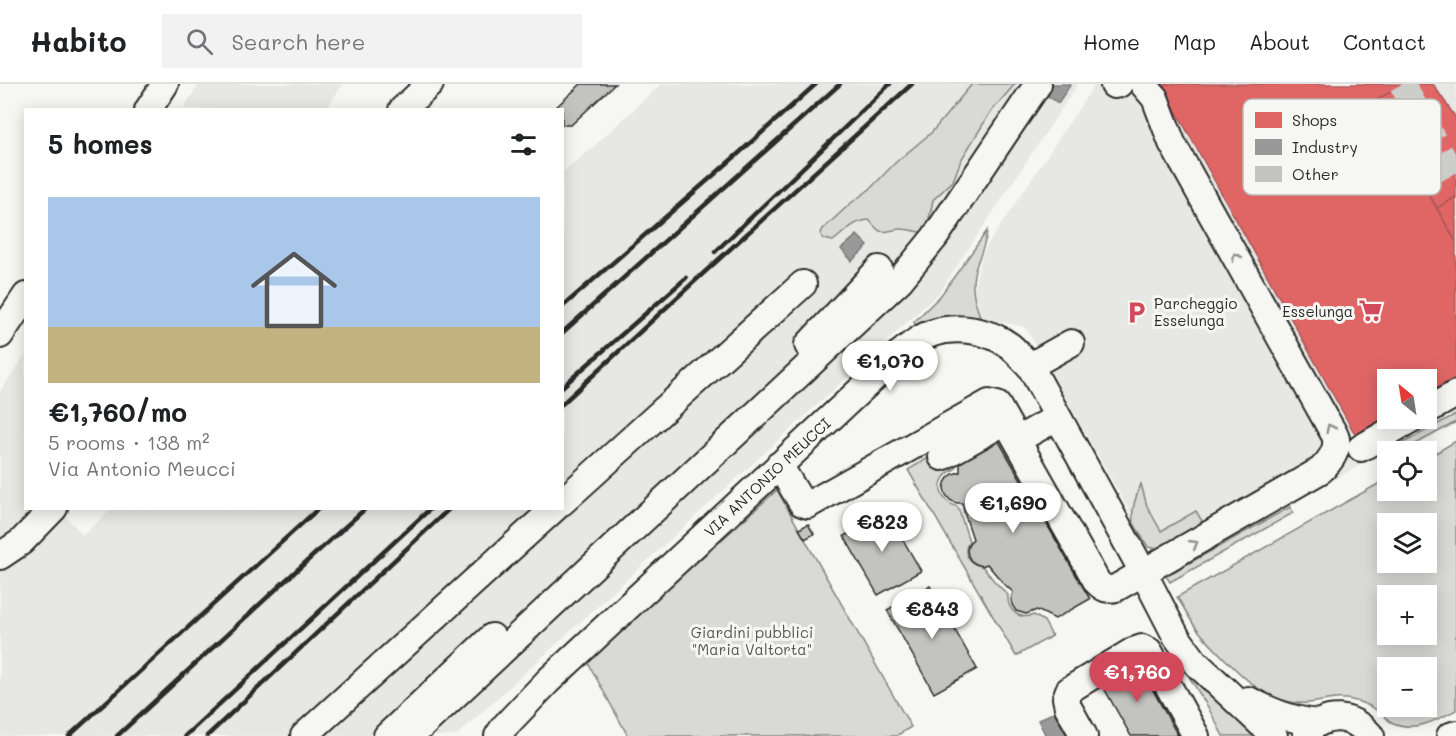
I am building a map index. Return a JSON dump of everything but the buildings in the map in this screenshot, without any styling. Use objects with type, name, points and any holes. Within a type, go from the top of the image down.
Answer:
[{"type":"street","points":[[149,108],[165,84]]},
{"type":"street","points":[[404,108],[430,84]]},
{"type":"street","points":[[411,736],[900,280],[935,237],[1038,84]]},
{"type":"street","points":[[779,465],[802,503],[808,505],[989,403],[997,405],[1097,582],[1108,590],[1143,573],[1321,470],[1330,462],[1335,452],[1336,439],[1172,143],[1155,98],[1143,84]]},
{"type":"street","points":[[387,736],[795,358],[879,269]]},
{"type":"street","points":[[564,500],[803,284]]},
{"type":"street","points":[[0,335],[24,299]]},
{"type":"street","name":"VIA ANTONIO MEUCCI","points":[[498,736],[548,681],[897,356],[917,340],[931,333],[961,328],[993,337],[1010,346],[1030,366],[1176,636],[1195,662],[1274,736]]},
{"type":"street","points":[[1030,366],[1071,343]]},
{"type":"street","points":[[1437,405],[1456,394]]},
{"type":"street","points":[[942,458],[1012,431],[1058,417]]},
{"type":"street","points":[[1361,448],[1394,429]]},
{"type":"street","points":[[0,556],[21,542],[52,510]]},
{"type":"street","points":[[304,736],[553,510]]},
{"type":"street","points":[[1084,736],[1068,707],[1066,698],[1069,690],[1133,651],[1142,648],[1149,651],[1196,736]]},
{"type":"street","name":"VIA ANTONIO MEUCCI","points":[[1216,682],[1277,714],[1295,719],[1310,729],[1330,718],[1341,718],[1352,721],[1372,733]]},
{"type":"street","points":[[1450,736],[1456,734]]},
{"type":"shaded area","points":[[199,84],[343,84],[327,108],[184,108]]},
{"type":"shaded area","points":[[661,84],[1078,84],[939,293],[456,736],[0,736],[0,392],[24,356],[24,510],[64,510],[62,513],[83,535],[111,510],[564,510],[564,171]]},
{"type":"shaded area","points":[[1095,84],[1456,84],[1456,412],[1437,423],[1437,369],[1377,369],[1377,429],[1425,429],[1404,441],[1377,441],[1377,456],[1165,574],[1025,327],[982,318],[974,294],[983,252]]},
{"type":"green space","points":[[972,84],[1015,84],[990,113],[961,160],[953,181],[933,200],[924,233],[903,229],[880,231],[869,220],[854,225],[833,241],[823,239],[822,230],[932,132]]},
{"type":"green space","points":[[987,231],[973,279],[975,300],[982,321],[954,315],[915,325],[914,322],[941,295]]},
{"type":"green space","points":[[1456,414],[1456,422],[1421,441],[1407,441],[1429,429],[1437,429],[1437,424]]},
{"type":"green space","points":[[1456,441],[1456,710],[1417,726],[1400,725],[1385,717],[1437,717],[1437,657],[1377,657],[1377,711],[1348,699],[1297,703],[1276,698],[1257,688],[1209,642],[1194,625],[1177,597],[1377,485],[1377,501],[1437,501],[1437,452]]},
{"type":"green space","points":[[933,455],[955,461],[955,469],[944,478],[941,489],[946,500],[958,507],[969,541],[966,554],[973,563],[982,566],[1008,595],[1008,601],[1015,613],[1023,616],[1034,615],[1044,621],[1052,636],[1016,656],[908,470]]},
{"type":"green space","points":[[1141,484],[1147,506],[1161,531],[1196,511],[1205,526],[1170,545],[1148,547],[1133,522],[1133,507]]},
{"type":"green space","name":"Giardini pubblici \"Maria Valtorta\"","points":[[777,490],[911,727],[896,736],[628,736],[587,661]]},
{"type":"green space","points":[[1290,507],[1293,513],[1170,582],[1166,576]]},
{"type":"green space","points":[[1181,664],[1259,730],[1252,736],[1223,736]]},
{"type":"tunnel","points":[[1402,84],[1410,99]]},
{"type":"tunnel","points":[[1441,154],[1456,181]]},
{"type":"railway","points":[[564,305],[816,84]]},
{"type":"railway","points":[[564,331],[840,84]]},
{"type":"railway","points":[[715,252],[890,84]]},
{"type":"railway","points":[[564,402],[912,84]]},
{"type":"railway","points":[[564,385],[686,278]]},
{"type":"railway","points":[[69,736],[317,510]]},
{"type":"railway","points":[[117,736],[364,510]]},
{"type":"railway","points":[[185,736],[429,510]]},
{"type":"railway","points":[[207,736],[448,510]]},
{"type":"place","name":"Esselunga","points":[[1371,311]]},
{"type":"place","name":"Parcheggio Esselunga","points":[[1136,312]]}]
